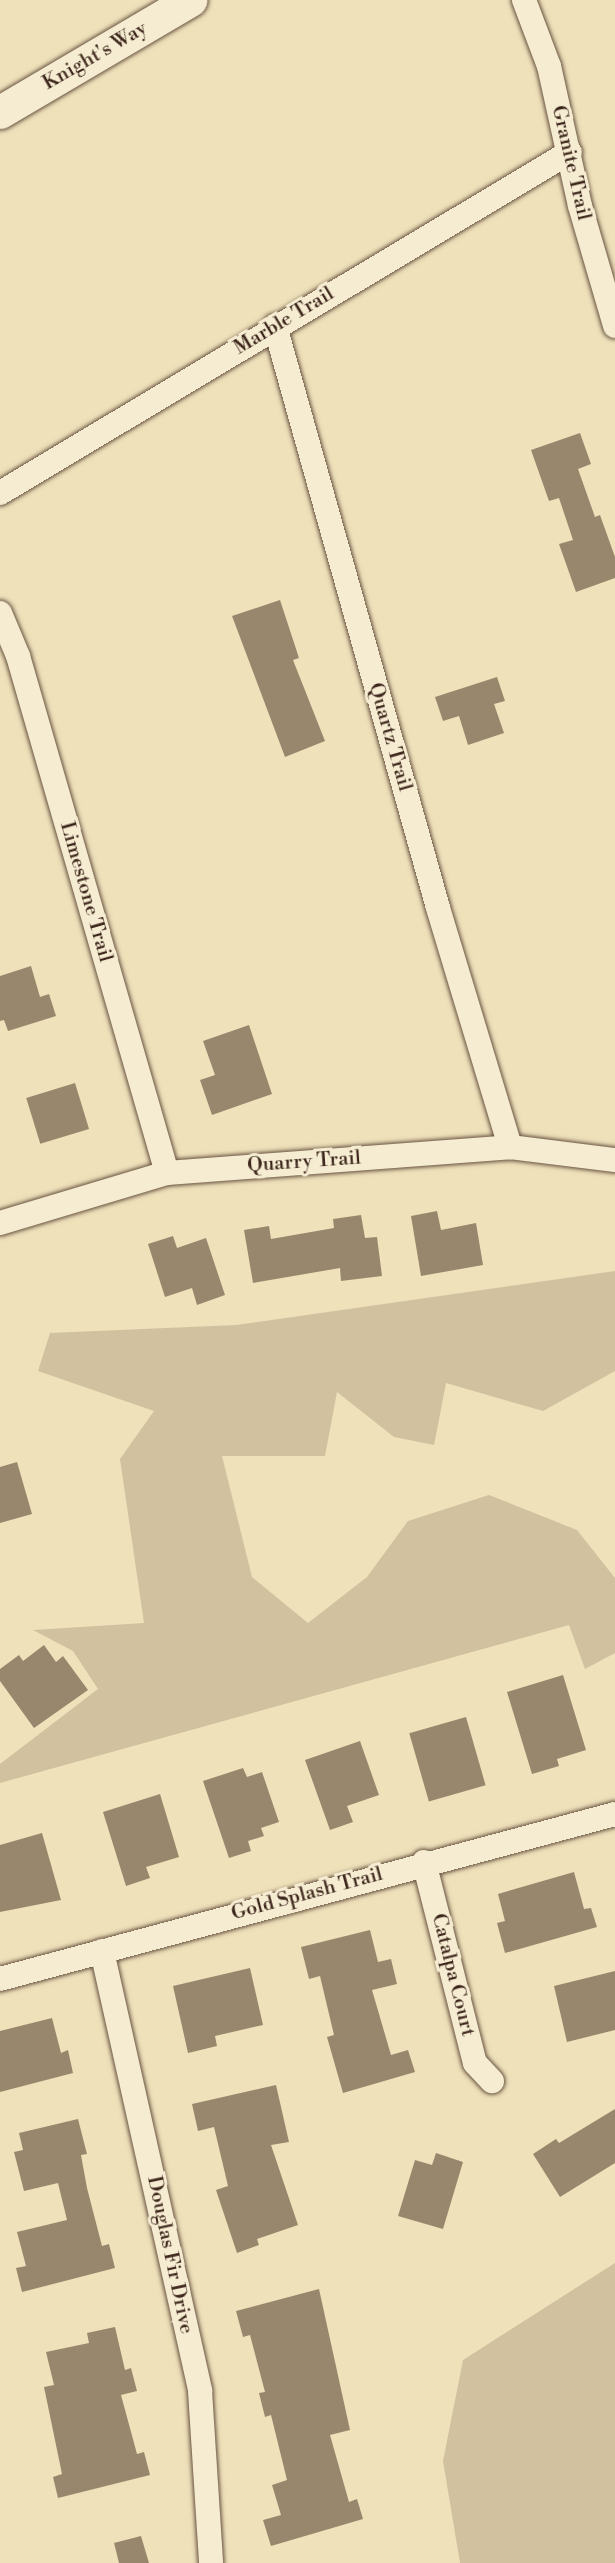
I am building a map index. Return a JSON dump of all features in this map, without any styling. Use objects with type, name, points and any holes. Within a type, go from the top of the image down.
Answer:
[{"type":"main road","name":"Knight's Way","points":[[0,112],[190,0]]},
{"type":"street","name":"Granite Trail","points":[[524,0],[549,66],[570,152],[580,206],[615,326]]},
{"type":"street","name":"Marble Trail","points":[[0,493],[275,326],[570,152]]},
{"type":"street","name":"Quartz Trail","points":[[275,326],[435,897],[510,1147]]},
{"type":"street","name":"Limestone Trail","points":[[0,613],[18,656],[167,1173]]},
{"type":"street","name":"Quarry Trail","points":[[0,1223],[167,1173],[510,1147],[615,1160]]},
{"type":"street","name":"Gold Splash Trail","points":[[0,1979],[424,1862],[615,1814]]},
{"type":"street","name":"Catalpa Court","points":[[424,1862],[475,2062],[492,2081]]},
{"type":"street","name":"Douglas Fir Drive","points":[[102,1951],[200,2391],[212,2563]]},
{"type":"shaded area","points":[[615,1271],[615,1371],[543,1411],[446,1383],[434,1445],[394,1437],[337,1392],[325,1456],[222,1456],[252,1577],[308,1623],[367,1577],[408,1521],[489,1495],[577,1530],[615,1578],[615,1653],[585,1669],[569,1625],[0,1783],[0,1764],[98,1689],[73,1651],[33,1630],[144,1623],[120,1459],[154,1411],[38,1371],[50,1333],[236,1325]]},
{"type":"shaded area","points":[[615,2263],[615,2563],[460,2563],[443,2461],[463,2360]]},
{"type":"building","points":[[580,433],[591,464],[578,469],[595,517],[600,515],[615,557],[615,578],[576,592],[559,544],[573,540],[559,498],[549,501],[531,450]]},
{"type":"building","points":[[280,600],[299,658],[293,660],[325,741],[285,757],[232,616]]},
{"type":"building","points":[[497,677],[505,701],[494,704],[504,733],[468,745],[459,716],[443,721],[435,697]]},
{"type":"building","points":[[31,966],[40,997],[49,994],[56,1016],[8,1031],[4,1020],[0,1021],[0,976]]},
{"type":"building","points":[[249,1025],[272,1094],[212,1115],[200,1080],[215,1075],[203,1041]]},
{"type":"building","points":[[75,1083],[89,1129],[40,1144],[26,1098]]},
{"type":"building","points":[[437,1211],[441,1230],[476,1223],[483,1265],[421,1276],[411,1216]]},
{"type":"building","points":[[361,1215],[365,1238],[377,1237],[382,1276],[341,1281],[340,1268],[253,1283],[244,1230],[269,1226],[271,1239],[334,1228],[333,1219]]},
{"type":"building","points":[[173,1236],[177,1248],[206,1238],[225,1295],[197,1305],[192,1288],[165,1297],[148,1244]]},
{"type":"building","points":[[17,1462],[32,1514],[0,1523],[0,1467]]},
{"type":"building","points":[[44,1645],[56,1662],[63,1656],[88,1690],[34,1728],[0,1681],[0,1669],[19,1655],[23,1661]]},
{"type":"building","points":[[563,1675],[586,1750],[557,1759],[559,1766],[532,1774],[507,1692]]},
{"type":"building","points":[[466,1717],[486,1785],[429,1802],[409,1733]]},
{"type":"building","points":[[360,1741],[379,1795],[347,1806],[353,1822],[330,1830],[305,1760]]},
{"type":"building","points":[[243,1768],[247,1777],[262,1772],[279,1822],[261,1828],[264,1836],[248,1841],[251,1851],[229,1858],[203,1781]]},
{"type":"building","points":[[160,1794],[179,1857],[146,1867],[150,1878],[126,1886],[103,1812]]},
{"type":"building","points":[[42,1833],[61,1900],[0,1912],[0,1845]]},
{"type":"building","points":[[574,1872],[584,1909],[591,1908],[597,1927],[505,1953],[497,1923],[505,1921],[498,1894]]},
{"type":"building","points":[[370,1930],[378,1962],[391,1959],[397,1984],[372,1990],[391,2055],[408,2050],[415,2072],[343,2093],[327,2037],[334,2035],[320,1976],[309,1979],[301,1947]]},
{"type":"building","points":[[250,1968],[263,2025],[215,2036],[217,2046],[188,2053],[173,1986]]},
{"type":"building","points":[[615,1971],[615,2030],[567,2042],[554,1986]]},
{"type":"building","points":[[52,2018],[61,2053],[68,2050],[73,2073],[0,2092],[0,2031]]},
{"type":"building","points":[[276,2085],[289,2142],[271,2145],[298,2225],[257,2239],[259,2245],[237,2253],[216,2190],[228,2186],[214,2127],[198,2131],[192,2104]]},
{"type":"building","points":[[615,2109],[615,2163],[560,2197],[533,2154],[556,2139],[559,2143]]},
{"type":"building","points":[[78,2119],[87,2154],[81,2155],[87,2188],[102,2246],[109,2244],[115,2268],[22,2292],[16,2268],[26,2266],[17,2232],[67,2220],[58,2183],[24,2191],[14,2152],[23,2150],[19,2133]]},
{"type":"building","points":[[436,2153],[463,2162],[443,2229],[398,2216],[415,2160],[432,2165]]},
{"type":"building","points":[[319,2289],[350,2430],[330,2435],[349,2502],[357,2499],[363,2519],[271,2546],[263,2520],[281,2515],[272,2485],[287,2480],[271,2415],[265,2417],[259,2393],[265,2392],[250,2335],[243,2337],[236,2311]]},
{"type":"building","points":[[115,2327],[125,2370],[131,2368],[137,2391],[121,2395],[137,2454],[144,2452],[150,2475],[58,2498],[53,2477],[62,2474],[44,2387],[54,2385],[46,2352],[89,2343],[87,2333]]},
{"type":"building","points":[[141,2536],[149,2563],[119,2563],[114,2543]]}]
